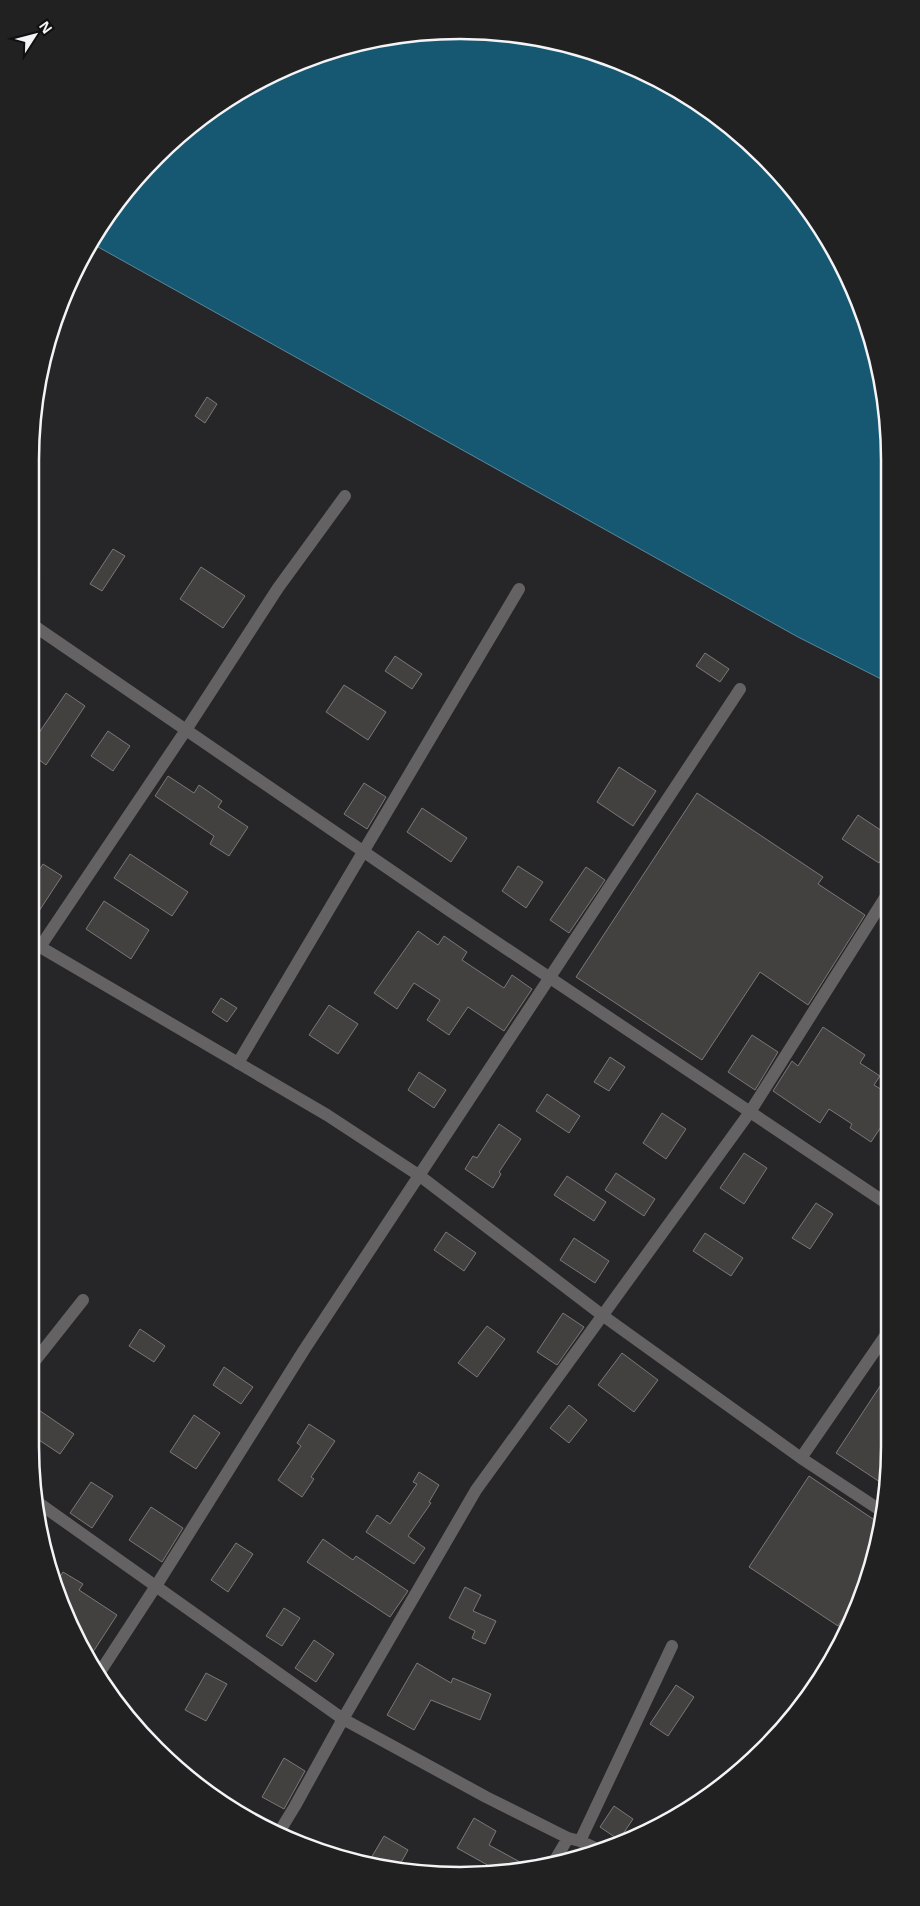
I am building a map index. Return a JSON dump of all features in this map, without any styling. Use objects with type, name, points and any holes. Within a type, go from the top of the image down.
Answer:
[{"type":"street","points":[[39,938],[186,730],[278,588],[344,496]]},
{"type":"street","points":[[238,1063],[519,589]]},
{"type":"street","points":[[39,629],[548,977],[881,1201]]},
{"type":"street","points":[[102,1668],[304,1350],[420,1176],[548,977],[740,689]]},
{"type":"street","points":[[282,1828],[476,1490],[750,1112],[881,904]]},
{"type":"street","points":[[39,946],[327,1115],[420,1176],[602,1315],[801,1458],[877,1507]]},
{"type":"street","points":[[39,1356],[83,1300]]},
{"type":"street","points":[[801,1458],[881,1342]]},
{"type":"street","points":[[43,1506],[343,1719],[486,1798],[591,1846]]},
{"type":"street","points":[[560,1855],[574,1840],[672,1646]]},
{"type":"water","points":[[460,39],[515,42],[569,53],[595,61],[646,82],[671,95],[738,143],[777,182],[794,204],[825,249],[838,274],[859,325],[867,351],[878,405],[880,432],[881,679],[798,637],[97,246],[143,182],[182,143],[204,126],[249,95],[274,82],[325,61],[351,53],[405,42],[432,40]]},
{"type":"building","points":[[207,397],[217,404],[205,423],[195,416]]},
{"type":"building","points":[[113,549],[125,556],[102,591],[90,584]]},
{"type":"building","points":[[201,567],[245,596],[223,628],[180,599]]},
{"type":"building","points":[[705,653],[729,669],[720,682],[696,666]]},
{"type":"building","points":[[395,656],[422,674],[412,689],[385,671]]},
{"type":"building","points":[[344,685],[386,712],[368,740],[326,712]]},
{"type":"building","points":[[66,693],[85,706],[46,765],[39,760],[39,733]]},
{"type":"building","points":[[108,731],[130,746],[113,771],[91,756]]},
{"type":"building","points":[[619,767],[656,791],[633,826],[597,802]]},
{"type":"building","points":[[168,776],[194,793],[199,785],[222,801],[218,807],[248,827],[229,856],[210,844],[214,836],[155,796]]},
{"type":"building","points":[[364,783],[386,797],[367,829],[344,814]]},
{"type":"building","points":[[697,793],[823,877],[818,884],[865,915],[808,1005],[760,972],[702,1060],[576,977]]},
{"type":"building","points":[[422,808],[467,838],[451,862],[407,832]]},
{"type":"building","points":[[858,815],[881,830],[881,860],[879,863],[842,839]]},
{"type":"building","points":[[130,854],[188,892],[172,916],[114,878]]},
{"type":"building","points":[[43,864],[62,876],[39,911],[39,870]]},
{"type":"building","points":[[518,866],[543,882],[526,908],[502,891]]},
{"type":"building","points":[[586,867],[605,880],[569,933],[550,920]]},
{"type":"building","points":[[104,901],[149,930],[131,959],[86,929]]},
{"type":"building","points":[[418,931],[438,945],[444,936],[467,952],[462,960],[504,988],[512,975],[532,989],[504,1031],[468,1007],[449,1035],[427,1020],[440,1000],[414,983],[397,1009],[374,993]]},
{"type":"building","points":[[221,998],[237,1008],[227,1022],[212,1012]]},
{"type":"building","points":[[329,1005],[358,1024],[338,1054],[309,1035]]},
{"type":"building","points":[[823,1027],[865,1055],[860,1063],[880,1076],[874,1085],[881,1089],[881,1127],[871,1142],[850,1128],[852,1124],[829,1109],[820,1123],[773,1091],[792,1061],[798,1066]]},
{"type":"building","points":[[752,1035],[778,1052],[755,1090],[728,1072]]},
{"type":"building","points":[[610,1057],[625,1067],[609,1091],[594,1082]]},
{"type":"building","points":[[419,1072],[446,1090],[434,1108],[408,1090]]},
{"type":"building","points":[[547,1094],[580,1116],[569,1133],[536,1111]]},
{"type":"building","points":[[662,1113],[686,1129],[666,1159],[643,1143]]},
{"type":"building","points":[[499,1124],[521,1139],[499,1172],[501,1174],[493,1188],[465,1169],[473,1156],[477,1158]]},
{"type":"building","points":[[744,1153],[767,1168],[744,1204],[720,1188]]},
{"type":"building","points":[[616,1173],[655,1199],[644,1216],[605,1190]]},
{"type":"building","points":[[567,1176],[606,1202],[594,1221],[554,1195]]},
{"type":"building","points":[[816,1203],[833,1214],[810,1249],[792,1238]]},
{"type":"building","points":[[446,1232],[476,1253],[464,1271],[434,1250]]},
{"type":"building","points":[[705,1233],[743,1258],[731,1276],[693,1251]]},
{"type":"building","points":[[574,1238],[609,1261],[595,1283],[560,1260]]},
{"type":"building","points":[[563,1313],[584,1327],[557,1365],[537,1352]]},
{"type":"building","points":[[487,1326],[505,1339],[477,1377],[458,1363]]},
{"type":"building","points":[[140,1329],[165,1346],[154,1362],[129,1346]]},
{"type":"building","points":[[622,1353],[658,1380],[634,1412],[598,1385]]},
{"type":"building","points":[[224,1367],[253,1387],[241,1404],[213,1385]]},
{"type":"building","points":[[881,1385],[879,1482],[836,1453]]},
{"type":"building","points":[[569,1405],[587,1420],[569,1443],[550,1428]]},
{"type":"building","points":[[39,1410],[74,1434],[60,1454],[39,1440]]},
{"type":"building","points":[[194,1415],[220,1433],[196,1469],[170,1452]]},
{"type":"building","points":[[309,1424],[335,1441],[311,1477],[314,1479],[302,1497],[278,1480],[301,1446],[297,1443]]},
{"type":"building","points":[[419,1472],[439,1485],[429,1502],[431,1503],[408,1536],[425,1548],[414,1564],[366,1532],[377,1515],[390,1524],[417,1484],[413,1482]]},
{"type":"building","points":[[809,1476],[874,1520],[859,1581],[846,1614],[838,1626],[749,1567]]},
{"type":"building","points":[[91,1482],[113,1496],[92,1528],[70,1513]]},
{"type":"building","points":[[151,1507],[183,1528],[162,1562],[129,1540]]},
{"type":"building","points":[[323,1539],[353,1560],[356,1556],[408,1591],[390,1617],[307,1562]]},
{"type":"building","points":[[236,1543],[253,1554],[228,1592],[211,1580]]},
{"type":"building","points":[[63,1572],[83,1584],[79,1590],[117,1615],[93,1652],[71,1607],[60,1577]]},
{"type":"building","points":[[465,1587],[481,1595],[473,1611],[496,1621],[485,1644],[472,1638],[475,1631],[449,1618]]},
{"type":"building","points":[[284,1608],[300,1618],[282,1646],[266,1636]]},
{"type":"building","points":[[314,1640],[334,1654],[316,1682],[295,1668]]},
{"type":"building","points":[[417,1663],[451,1683],[453,1678],[491,1694],[480,1720],[431,1700],[414,1730],[387,1715]]},
{"type":"building","points":[[206,1673],[227,1684],[206,1721],[185,1710]]},
{"type":"building","points":[[676,1685],[694,1697],[668,1736],[650,1724]]},
{"type":"building","points":[[284,1758],[305,1771],[284,1809],[262,1797]]},
{"type":"building","points":[[614,1806],[633,1819],[623,1834],[615,1837],[600,1827]]},
{"type":"building","points":[[474,1818],[496,1831],[489,1845],[520,1862],[489,1866],[457,1848]]},
{"type":"building","points":[[384,1836],[408,1850],[401,1863],[371,1858]]}]
